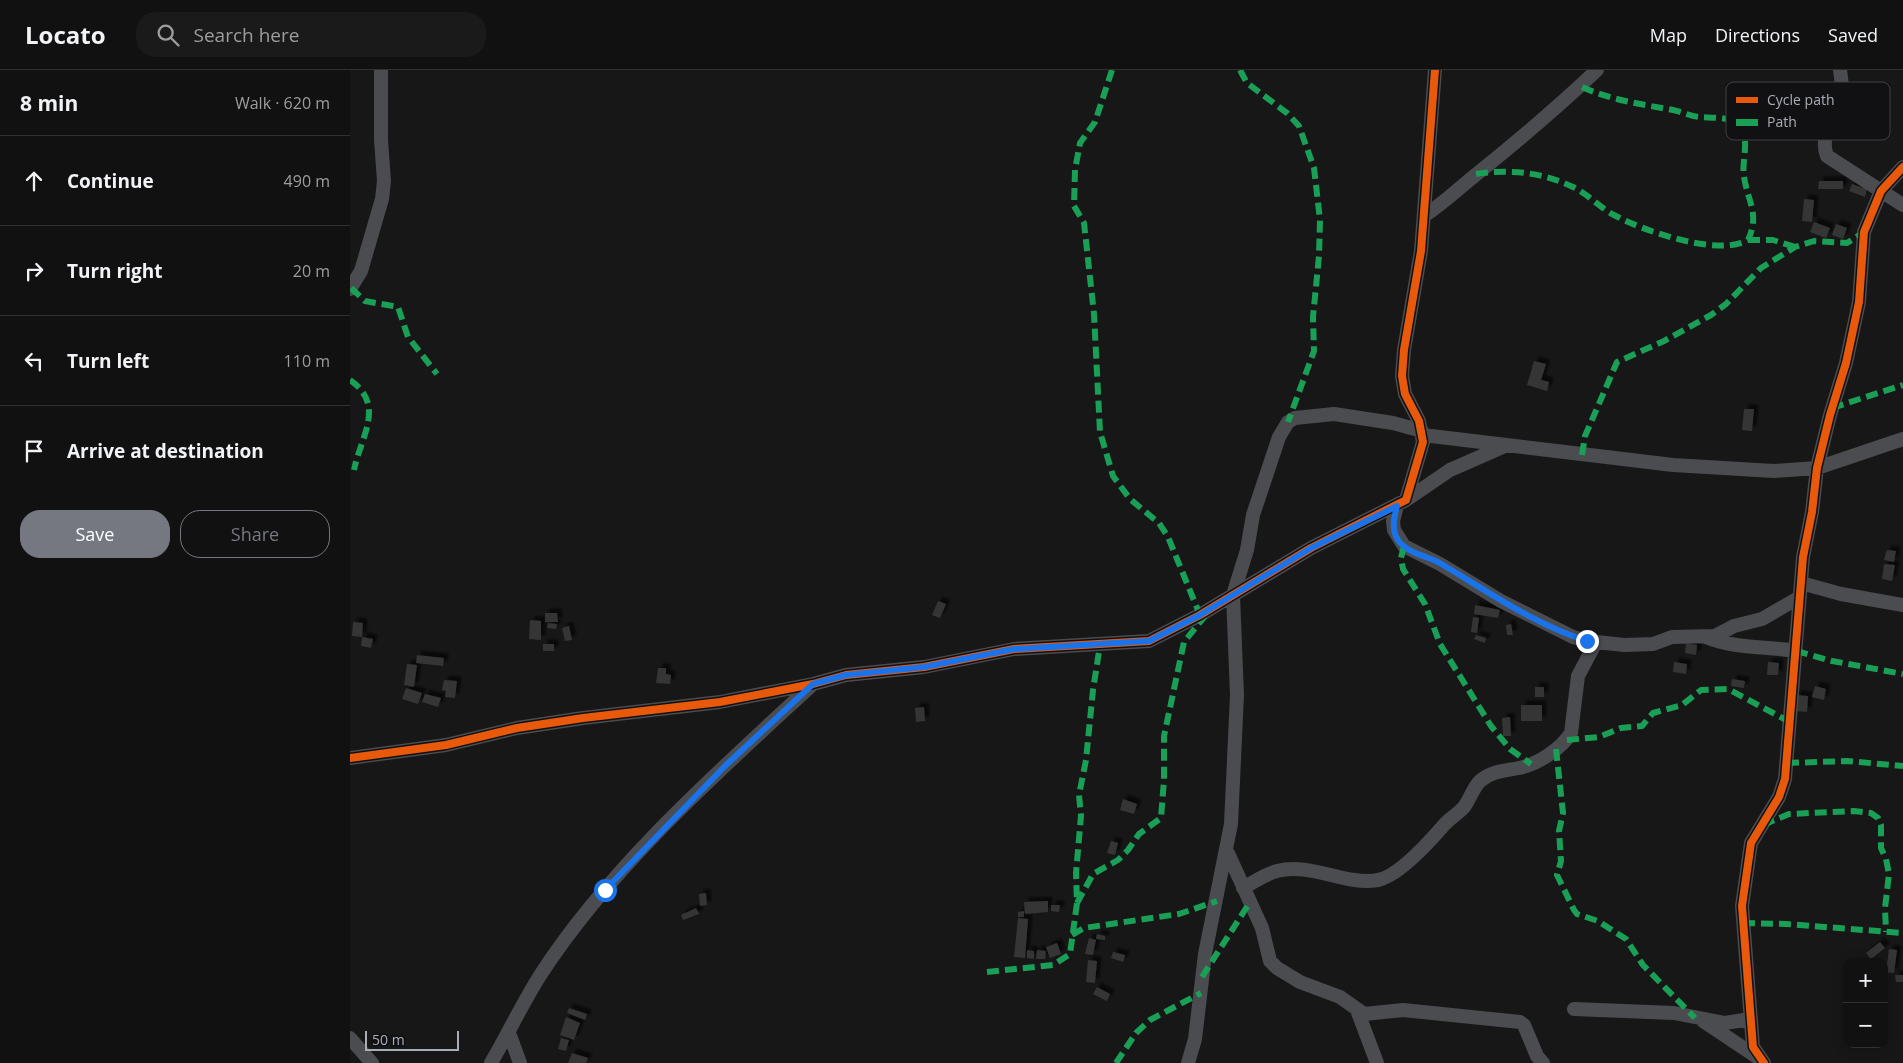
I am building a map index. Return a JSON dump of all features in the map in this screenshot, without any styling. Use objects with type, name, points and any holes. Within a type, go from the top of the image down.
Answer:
[{"type":"street","points":[[350,289],[361,271],[382,199],[384,181],[381,140],[381,70]]},
{"type":"street","points":[[1435,70],[1424,216],[1416,281],[1404,350],[1402,376],[1405,394],[1419,421],[1422,433],[1401,503],[1393,521],[1394,530],[1404,546],[1440,564],[1501,601],[1573,637],[1596,642],[1624,645],[1653,644],[1672,638],[1715,636],[1734,626],[1762,619],[1800,590],[1841,594],[1903,606]]},
{"type":"street","points":[[1424,216],[1445,203],[1476,174],[1518,142],[1598,70]]},
{"type":"street","points":[[1825,140],[1824,148],[1827,156],[1834,162],[1903,205]]},
{"type":"street","points":[[1762,1062],[1753,1047],[1742,906],[1748,856],[1755,834],[1779,797],[1785,779],[1800,590],[1817,468],[1840,384],[1859,302],[1864,232],[1881,191],[1903,167]]},
{"type":"street","points":[[1188,1063],[1195,1038],[1205,954],[1231,824],[1237,695],[1232,594],[1262,487],[1280,437],[1288,422],[1308,416],[1334,414],[1392,423],[1422,433],[1507,445],[1673,465],[1774,471],[1817,468],[1903,440]]},
{"type":"street","points":[[350,758],[446,745],[516,728],[720,702],[813,684],[846,675],[924,667],[1014,649],[1149,641],[1200,615],[1311,548],[1401,503],[1450,470],[1507,445]]},
{"type":"street","points":[[1706,636],[1733,646],[1796,652]]},
{"type":"street","points":[[1243,888],[1276,871],[1287,869],[1301,869],[1369,881],[1380,880],[1389,876],[1436,836],[1444,825],[1463,808],[1481,780],[1502,770],[1531,764],[1567,740],[1571,733],[1578,676],[1596,642]]},
{"type":"street","points":[[491,1063],[541,974],[605,890],[725,766],[813,684]]},
{"type":"street","points":[[1226,849],[1262,928],[1270,961],[1277,968],[1300,982],[1340,998],[1364,1014],[1403,1010],[1520,1022],[1524,1025],[1537,1056],[1544,1063]]},
{"type":"street","points":[[1574,1009],[1674,1013],[1725,1023],[1750,1019]]},
{"type":"street","points":[[1357,1010],[1377,1063]]},
{"type":"street","points":[[1703,1020],[1762,1062]]},
{"type":"street","points":[[509,1032],[520,1063]]},
{"type":"street","points":[[350,1038],[372,1063]]},
{"type":"building","points":[[1819,181],[1843,181],[1843,189],[1818,189]]},
{"type":"building","points":[[1852,184],[1867,189],[1865,197],[1849,191]]},
{"type":"building","points":[[1804,199],[1814,200],[1812,222],[1802,221]]},
{"type":"building","points":[[1814,222],[1830,228],[1826,238],[1810,232]]},
{"type":"building","points":[[1836,224],[1847,228],[1843,239],[1832,235]]},
{"type":"building","points":[[1534,361],[1546,364],[1541,380],[1549,382],[1547,391],[1527,385]]},
{"type":"building","points":[[1744,409],[1754,409],[1752,431],[1742,430]]},
{"type":"building","points":[[1887,550],[1896,551],[1894,562],[1884,560]]},
{"type":"building","points":[[1884,564],[1895,565],[1892,581],[1882,579]]},
{"type":"building","points":[[938,601],[946,604],[940,618],[932,615]]},
{"type":"building","points":[[1475,605],[1500,610],[1498,618],[1474,614]]},
{"type":"building","points":[[545,613],[557,613],[558,622],[545,622]]},
{"type":"building","points":[[1473,617],[1479,618],[1477,633],[1471,632]]},
{"type":"building","points":[[530,620],[541,621],[541,640],[529,639]]},
{"type":"building","points":[[353,622],[363,623],[362,637],[352,636]]},
{"type":"building","points":[[548,623],[557,624],[556,629],[547,628]]},
{"type":"building","points":[[1511,624],[1513,635],[1507,635],[1506,625]]},
{"type":"building","points":[[569,626],[572,640],[565,641],[562,628]]},
{"type":"building","points":[[1476,635],[1486,638],[1485,643],[1474,639]]},
{"type":"building","points":[[362,637],[373,639],[371,648],[361,646]]},
{"type":"building","points":[[1686,643],[1697,645],[1696,655],[1685,653]]},
{"type":"building","points":[[543,644],[554,644],[554,651],[543,651]]},
{"type":"building","points":[[417,655],[444,658],[443,666],[416,663]]},
{"type":"building","points":[[1674,662],[1687,664],[1686,674],[1673,672]]},
{"type":"building","points":[[1768,662],[1779,663],[1778,675],[1767,675]]},
{"type":"building","points":[[407,664],[417,665],[414,687],[404,685]]},
{"type":"building","points":[[658,668],[666,668],[666,674],[671,675],[670,684],[656,683]]},
{"type":"building","points":[[1732,679],[1745,681],[1744,688],[1731,686]]},
{"type":"building","points":[[444,680],[457,681],[455,698],[445,697],[446,691],[442,690]]},
{"type":"building","points":[[1815,686],[1826,689],[1824,700],[1812,697]]},
{"type":"building","points":[[1535,687],[1544,687],[1544,697],[1535,697]]},
{"type":"building","points":[[406,688],[422,693],[418,704],[402,699]]},
{"type":"building","points":[[425,694],[441,698],[438,707],[422,702]]},
{"type":"building","points":[[1796,695],[1808,696],[1807,712],[1795,711]]},
{"type":"building","points":[[1521,705],[1542,705],[1542,721],[1521,721]]},
{"type":"building","points":[[924,707],[925,721],[916,722],[915,708]]},
{"type":"building","points":[[1510,717],[1511,736],[1503,736],[1502,718]]},
{"type":"building","points":[[1123,799],[1137,804],[1134,814],[1120,810]]},
{"type":"building","points":[[1111,841],[1118,843],[1115,855],[1107,853]]},
{"type":"building","points":[[706,893],[707,905],[700,906],[699,894]]},
{"type":"building","points":[[1048,901],[1048,912],[1025,914],[1024,902]]},
{"type":"building","points":[[1051,905],[1060,905],[1059,912],[1051,911]]},
{"type":"building","points":[[696,908],[699,914],[683,920],[681,915]]},
{"type":"building","points":[[1024,911],[1024,917],[1018,917],[1018,912]]},
{"type":"building","points":[[1018,918],[1028,919],[1025,958],[1014,957]]},
{"type":"building","points":[[1097,934],[1105,936],[1105,940],[1096,939]]},
{"type":"building","points":[[1089,938],[1096,940],[1093,955],[1085,954]]},
{"type":"building","points":[[1880,942],[1885,948],[1872,958],[1866,953]]},
{"type":"building","points":[[1057,943],[1061,954],[1050,958],[1046,947]]},
{"type":"building","points":[[1889,949],[1897,950],[1894,973],[1888,972]]},
{"type":"building","points":[[1027,950],[1034,951],[1034,959],[1027,958]]},
{"type":"building","points":[[1037,950],[1046,951],[1045,959],[1036,959]]},
{"type":"building","points":[[1113,952],[1125,955],[1123,962],[1111,958]]},
{"type":"building","points":[[1088,960],[1097,961],[1095,983],[1086,982]]},
{"type":"building","points":[[1895,975],[1903,975],[1903,982],[1896,982]]},
{"type":"building","points":[[1097,987],[1110,994],[1107,1001],[1093,994]]},
{"type":"building","points":[[569,1008],[587,1014],[585,1020],[567,1013]]},
{"type":"building","points":[[566,1017],[580,1023],[574,1040],[560,1035]]},
{"type":"building","points":[[561,1038],[569,1040],[566,1051],[558,1049]]},
{"type":"building","points":[[572,1053],[588,1058],[586,1063],[568,1063]]},
{"type":"marked path","points":[[1112,70],[1095,122],[1080,143],[1075,170],[1074,206],[1084,223],[1094,314],[1100,432],[1113,476],[1130,499],[1159,523],[1168,537],[1200,615]]},
{"type":"marked path","points":[[1240,70],[1247,83],[1287,113],[1299,126],[1314,168],[1320,220],[1319,256],[1313,317],[1314,351],[1288,422]]},
{"type":"marked path","points":[[1580,86],[1614,98],[1696,116],[1726,119]]},
{"type":"marked path","points":[[1476,174],[1513,172],[1549,178],[1578,190],[1609,212],[1643,228],[1701,244],[1719,246],[1735,244],[1748,240],[1753,223],[1752,208],[1743,171],[1744,140]]},
{"type":"marked path","points":[[1582,455],[1585,436],[1617,362],[1664,341],[1711,315],[1726,304],[1761,268],[1795,247],[1814,241],[1847,243],[1864,232]]},
{"type":"marked path","points":[[1748,240],[1773,240],[1795,247]]},
{"type":"marked path","points":[[351,288],[365,301],[398,307],[408,337],[437,374]]},
{"type":"marked path","points":[[350,380],[361,390],[367,400],[369,410],[368,422],[354,470]]},
{"type":"marked path","points":[[1832,408],[1903,385]]},
{"type":"marked path","points":[[1404,546],[1401,558],[1403,569],[1425,604],[1440,644],[1491,726],[1510,749],[1531,764]]},
{"type":"marked path","points":[[1077,903],[1093,874],[1118,860],[1139,834],[1161,818],[1164,780],[1164,736],[1184,642],[1205,616]]},
{"type":"marked path","points":[[987,972],[1053,965],[1070,954],[1077,903],[1076,873],[1081,816],[1079,795],[1086,760],[1093,690],[1100,645]]},
{"type":"marked path","points":[[1796,651],[1832,661],[1903,674]]},
{"type":"marked path","points":[[1567,740],[1599,737],[1621,728],[1642,726],[1653,713],[1682,705],[1701,690],[1728,689],[1790,722]]},
{"type":"marked path","points":[[1556,749],[1563,813],[1559,831],[1561,861],[1557,875],[1574,910],[1577,914],[1598,921],[1626,939],[1643,965],[1695,1018]]},
{"type":"marked path","points":[[1787,763],[1847,761],[1903,766]]},
{"type":"marked path","points":[[1763,825],[1789,814],[1854,811],[1871,813],[1878,818],[1881,825],[1881,848],[1886,859],[1889,874],[1885,908],[1886,932]]},
{"type":"marked path","points":[[1072,935],[1084,928],[1179,914],[1217,901]]},
{"type":"marked path","points":[[1202,977],[1250,902]]},
{"type":"marked path","points":[[1743,923],[1786,924],[1903,933]]},
{"type":"marked path","points":[[1116,1063],[1136,1033],[1150,1020],[1201,993]]},
{"type":"cycle path","points":[[350,758],[446,745],[517,728],[583,718],[720,702],[813,684],[846,675],[924,667],[1014,649],[1149,641],[1200,615],[1311,548],[1406,500],[1423,442],[1419,421],[1405,394],[1402,376],[1404,350],[1421,251],[1435,70]]},
{"type":"cycle path","points":[[1764,1063],[1753,1047],[1742,906],[1751,843],[1779,797],[1785,779],[1803,557],[1812,512],[1817,468],[1830,415],[1846,363],[1859,302],[1864,232],[1881,191],[1903,167]]},
{"type":"route","points":[[605,890],[725,766],[813,684],[846,675],[924,667],[1014,649],[1041,646],[1129,644],[1149,641],[1200,615],[1311,548],[1397,506],[1393,521],[1394,530],[1398,540],[1404,546],[1440,564],[1501,601],[1573,637],[1587,641]]}]
